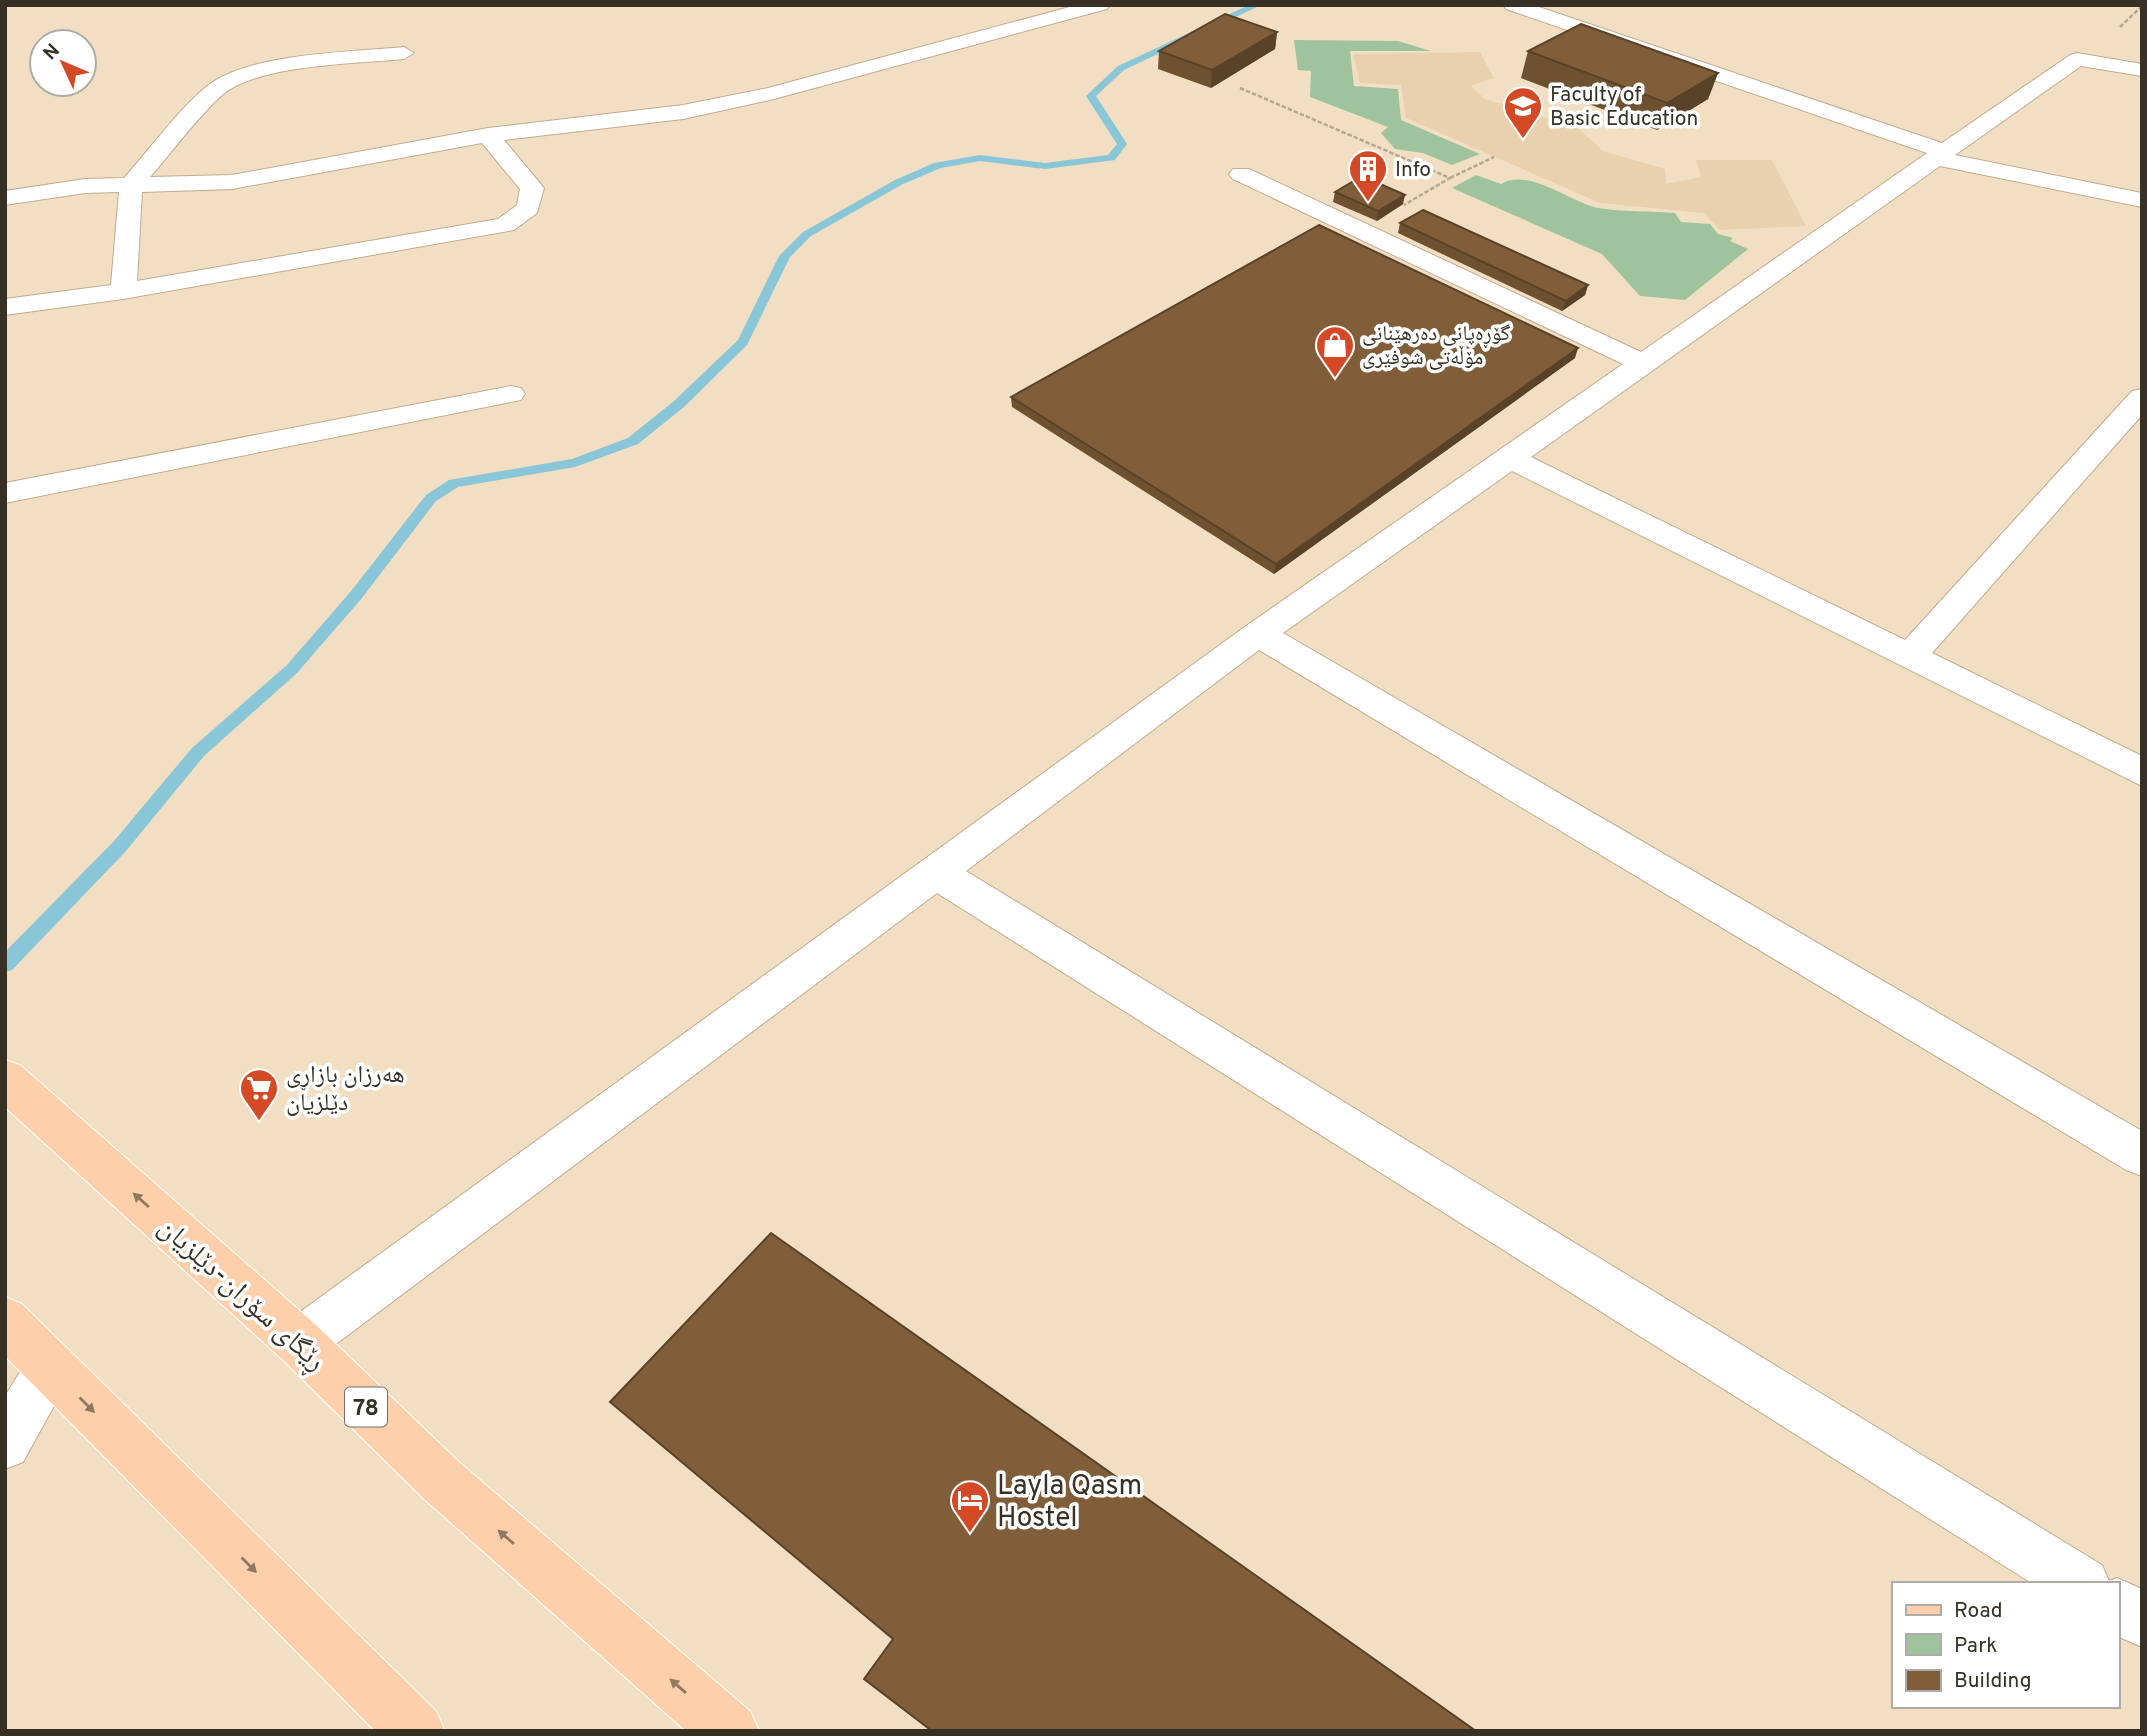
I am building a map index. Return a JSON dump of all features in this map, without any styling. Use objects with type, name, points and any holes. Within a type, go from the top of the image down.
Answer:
[{"type":"main road","name":"ڕێگای سۆران-دێلزیان","points":[[5,1079],[299,1342],[441,1480],[730,1731]]},
{"type":"main road","points":[[5,1321],[416,1731]]},
{"type":"street","points":[[5,198],[131,184],[232,182],[488,135],[683,112],[770,94],[1100,5]]},
{"type":"street","points":[[1513,5],[1941,155],[2142,200]]},
{"type":"street","points":[[123,291],[131,184],[215,90],[248,74],[284,65],[404,53]]},
{"type":"street","points":[[299,1342],[1258,634],[2077,59],[2142,69]]},
{"type":"street","points":[[5,307],[123,291],[505,225],[528,208],[532,188],[488,135]]},
{"type":"street","points":[[1241,174],[1642,363]]},
{"type":"street","points":[[5,493],[511,394]]},
{"type":"street","points":[[1909,657],[2142,397]]},
{"type":"street","points":[[1508,457],[2142,772]]},
{"type":"street","points":[[1258,634],[2142,1155]]},
{"type":"street","points":[[937,873],[2079,1582]]},
{"type":"street","points":[[5,1444],[50,1368]]},
{"type":"street","points":[[2119,1606],[2142,1620]]},
{"type":"path","points":[[1240,88],[1450,178]]},
{"type":"path","points":[[1361,230],[1450,178],[1494,157]]},
{"type":"shaded area","name":"Faculty of Basic Education","points":[[1480,52],[1494,78],[1471,86],[1485,99],[1578,128],[1603,151],[1665,169],[1666,184],[1701,177],[1696,160],[1772,160],[1806,226],[1720,230],[1704,213],[1600,203],[1406,118],[1401,85],[1360,83],[1353,54]]},
{"type":"green space","points":[[1294,40],[1398,41],[1431,51],[1350,51],[1354,86],[1398,89],[1401,120],[1480,154],[1452,165],[1423,153],[1395,149],[1381,133],[1388,127],[1310,97],[1311,71],[1298,70]]},
{"type":"green space","points":[[1476,175],[1501,184],[1512,180],[1537,183],[1598,208],[1675,213],[1681,222],[1710,224],[1718,234],[1733,238],[1730,241],[1748,249],[1685,300],[1640,296],[1602,254],[1452,188]]},
{"type":"building","points":[[1225,14],[1277,32],[1212,70],[1159,51]]},
{"type":"building","points":[[1581,24],[1718,73],[1667,103],[1528,51]]},
{"type":"building","points":[[1362,176],[1405,195],[1378,211],[1335,192]]},
{"type":"building","points":[[1423,210],[1588,285],[1566,301],[1400,223]]},
{"type":"building","points":[[1319,225],[1578,348],[1276,564],[1011,397]]},
{"type":"building","name":"Layla Qasm Hostel","points":[[771,1233],[1476,1731],[932,1731],[864,1679],[893,1639],[610,1402]]},
{"type":"waterway","points":[[5,964],[120,846],[198,752],[292,669],[357,594],[431,498],[454,483],[575,463],[633,441],[679,404],[743,342],[785,256],[807,234],[899,182],[938,165],[980,158],[1045,166],[1111,158],[1122,144],[1091,96],[1121,68],[1257,5]]},
{"type":"place","name":"Faculty of Basic Education","points":[[1523,140]]},
{"type":"place","name":"Info","points":[[1368,203]]},
{"type":"place","name":"گۆڕەپانی دەرهێنانی مۆڵەتی شوفێری","points":[[1335,379]]},
{"type":"place","name":"هەرزان بازاڕی دێلزیان","points":[[259,1122]]},
{"type":"place","name":"Layla Qasm Hostel","points":[[970,1534]]}]
